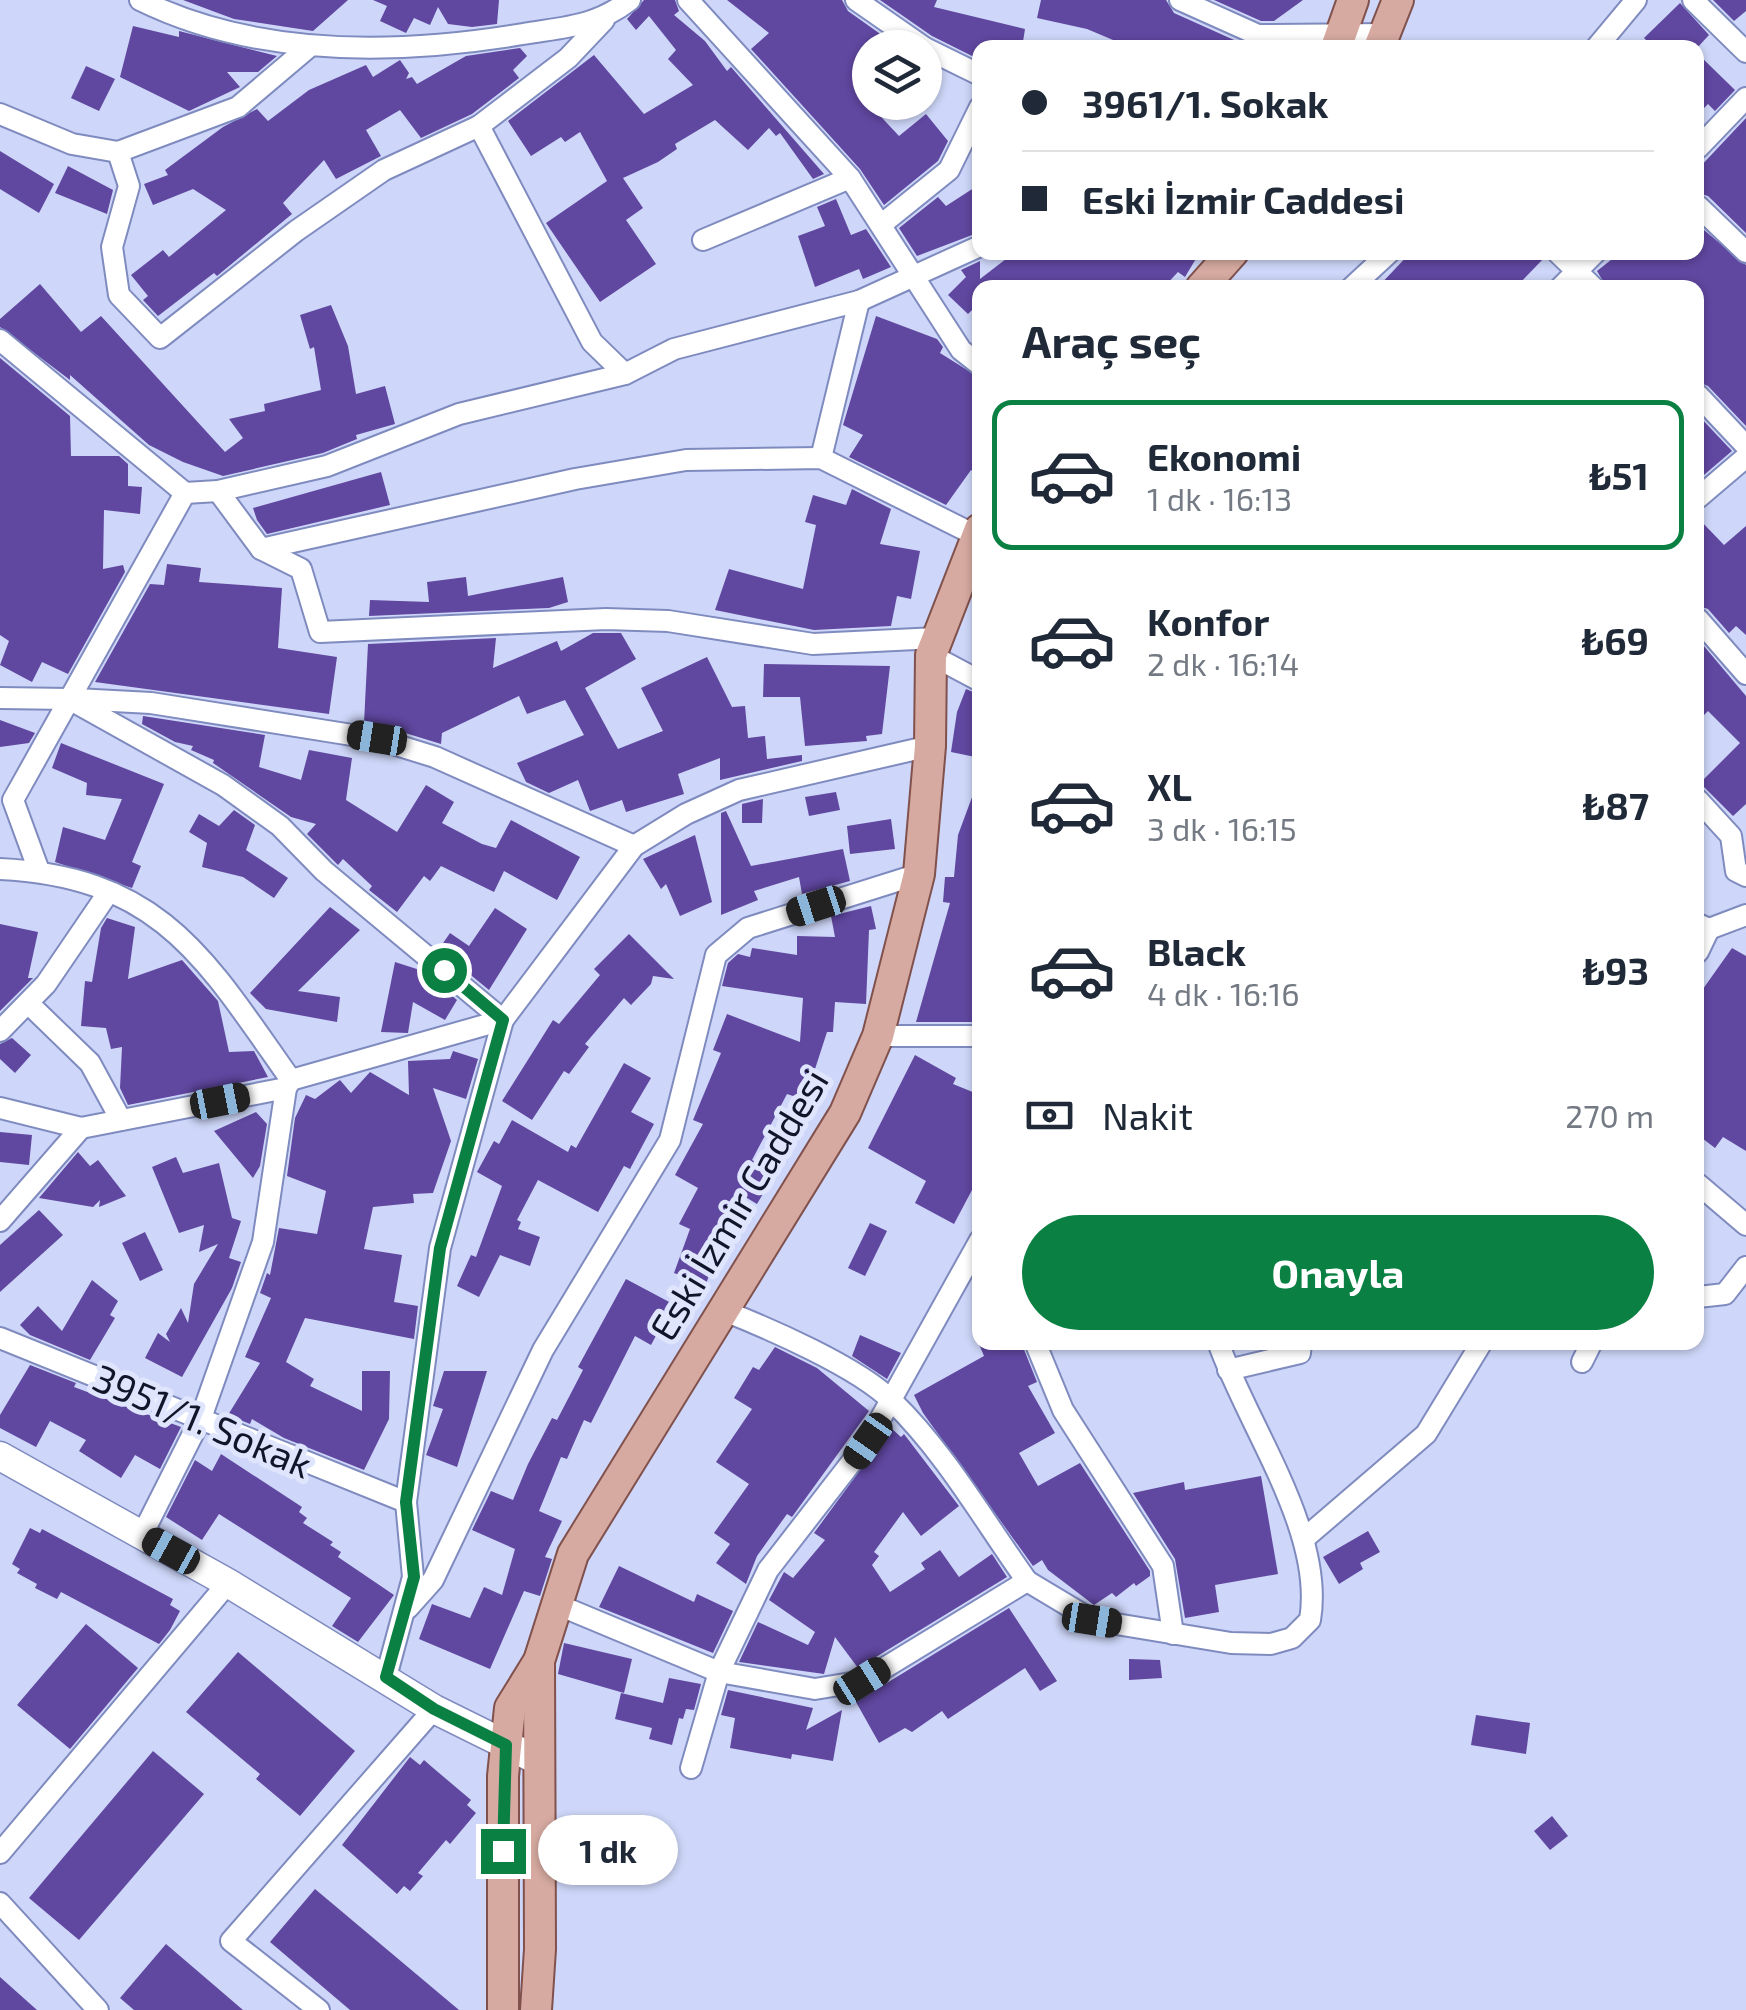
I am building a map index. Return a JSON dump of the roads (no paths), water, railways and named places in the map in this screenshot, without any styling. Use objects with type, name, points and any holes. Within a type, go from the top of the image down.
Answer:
[{"type":"main road","points":[[1340,40],[1353,0]]},
{"type":"main road","points":[[1383,40],[1398,0]]},
{"type":"main road","name":"Eski İzmir Caddesi","points":[[503,2010],[506,1745],[510,1708],[539,1661],[573,1554],[845,1113],[878,1036],[918,874],[930,746],[934,646],[972,545]]},
{"type":"main road","name":"Eski İzmir Caddesi","points":[[536,2010],[539,1661]]},
{"type":"street","points":[[140,0],[185,22],[310,46],[456,46],[604,20]]},
{"type":"street","points":[[118,152],[129,186],[112,247],[119,295],[160,338],[296,231],[384,170],[479,126],[568,58],[604,20],[630,0]]},
{"type":"street","points":[[688,0],[850,178],[961,350],[972,359]]},
{"type":"street","points":[[856,0],[899,30]]},
{"type":"street","points":[[1180,0],[1250,40]]},
{"type":"street","points":[[1603,40],[1636,0]]},
{"type":"street","points":[[1693,0],[1746,52]]},
{"type":"street","points":[[0,114],[72,144],[118,152],[238,107],[310,46]]},
{"type":"street","points":[[942,56],[972,71]]},
{"type":"street","points":[[1704,142],[1746,98]]},
{"type":"street","points":[[882,224],[949,170],[972,123]]},
{"type":"street","points":[[479,126],[592,342],[624,374]]},
{"type":"street","points":[[703,240],[850,178]]},
{"type":"street","points":[[1704,212],[1746,252]]},
{"type":"street","points":[[0,340],[185,493],[218,491],[326,466],[459,414],[624,374],[674,350],[859,301],[972,250]]},
{"type":"street","points":[[1360,280],[1381,260]]},
{"type":"street","points":[[1566,260],[1586,280]]},
{"type":"street","points":[[1568,280],[1588,260]]},
{"type":"street","points":[[821,458],[859,301]]},
{"type":"street","points":[[1704,401],[1746,446]]},
{"type":"street","points":[[1704,493],[1746,457]]},
{"type":"street","points":[[260,548],[575,479],[686,460],[821,458],[972,530]]},
{"type":"street","points":[[218,491],[260,548],[301,570],[320,632],[668,620],[813,644],[934,646],[972,675]]},
{"type":"street","points":[[39,871],[13,800],[185,493]]},
{"type":"street","points":[[1704,626],[1746,674]]},
{"type":"street","points":[[0,698],[151,704],[377,738],[436,757],[634,846]]},
{"type":"street","points":[[69,699],[222,785],[280,826],[324,872],[503,1020]]},
{"type":"street","points":[[386,1677],[414,1577],[406,1502],[440,1248],[503,1020],[634,846],[686,814],[739,790],[930,746]]},
{"type":"street","points":[[1704,807],[1731,836],[1736,871],[1746,876]]},
{"type":"street","points":[[0,869],[39,871],[138,902],[189,942],[288,1084],[263,1242],[200,1418],[142,1535]]},
{"type":"street","points":[[406,1609],[433,1580],[543,1350],[670,1140],[716,955],[748,928],[918,874]]},
{"type":"street","points":[[0,1031],[29,1004],[108,893]]},
{"type":"street","points":[[1704,927],[1746,914]]},
{"type":"street","points":[[29,1004],[90,1063],[121,1120]]},
{"type":"street","points":[[0,1108],[80,1128],[288,1084],[503,1020]]},
{"type":"street","points":[[878,1036],[972,1036]]},
{"type":"street","points":[[0,1221],[80,1128]]},
{"type":"street","points":[[1704,1189],[1746,1225]]},
{"type":"street","points":[[691,1768],[718,1672],[768,1570],[834,1490],[868,1441],[972,1254]]},
{"type":"street","points":[[1704,1296],[1725,1294],[1746,1267]]},
{"type":"street","points":[[722,1310],[780,1332],[890,1398],[934,1450],[1026,1580],[1092,1620],[1231,1643],[1271,1644],[1292,1638],[1310,1620],[1315,1594],[1305,1538],[1221,1350]]},
{"type":"street","name":"3951/1. Sokak","points":[[0,1338],[406,1502]]},
{"type":"street","points":[[1038,1350],[1063,1410],[1163,1566],[1174,1634]]},
{"type":"street","points":[[1228,1370],[1300,1354],[1300,1350]]},
{"type":"street","points":[[1305,1538],[1426,1434],[1477,1350]]},
{"type":"street","points":[[1582,1362],[1588,1350]]},
{"type":"street","points":[[0,1456],[228,1583],[434,1709],[540,1761]]},
{"type":"street","points":[[556,1604],[718,1672],[815,1689],[862,1681],[1026,1580]]},
{"type":"street","points":[[0,1853],[228,1583]]},
{"type":"street","points":[[319,2010],[231,1942],[434,1709]]},
{"type":"street","points":[[0,1903],[98,2010]]}]
